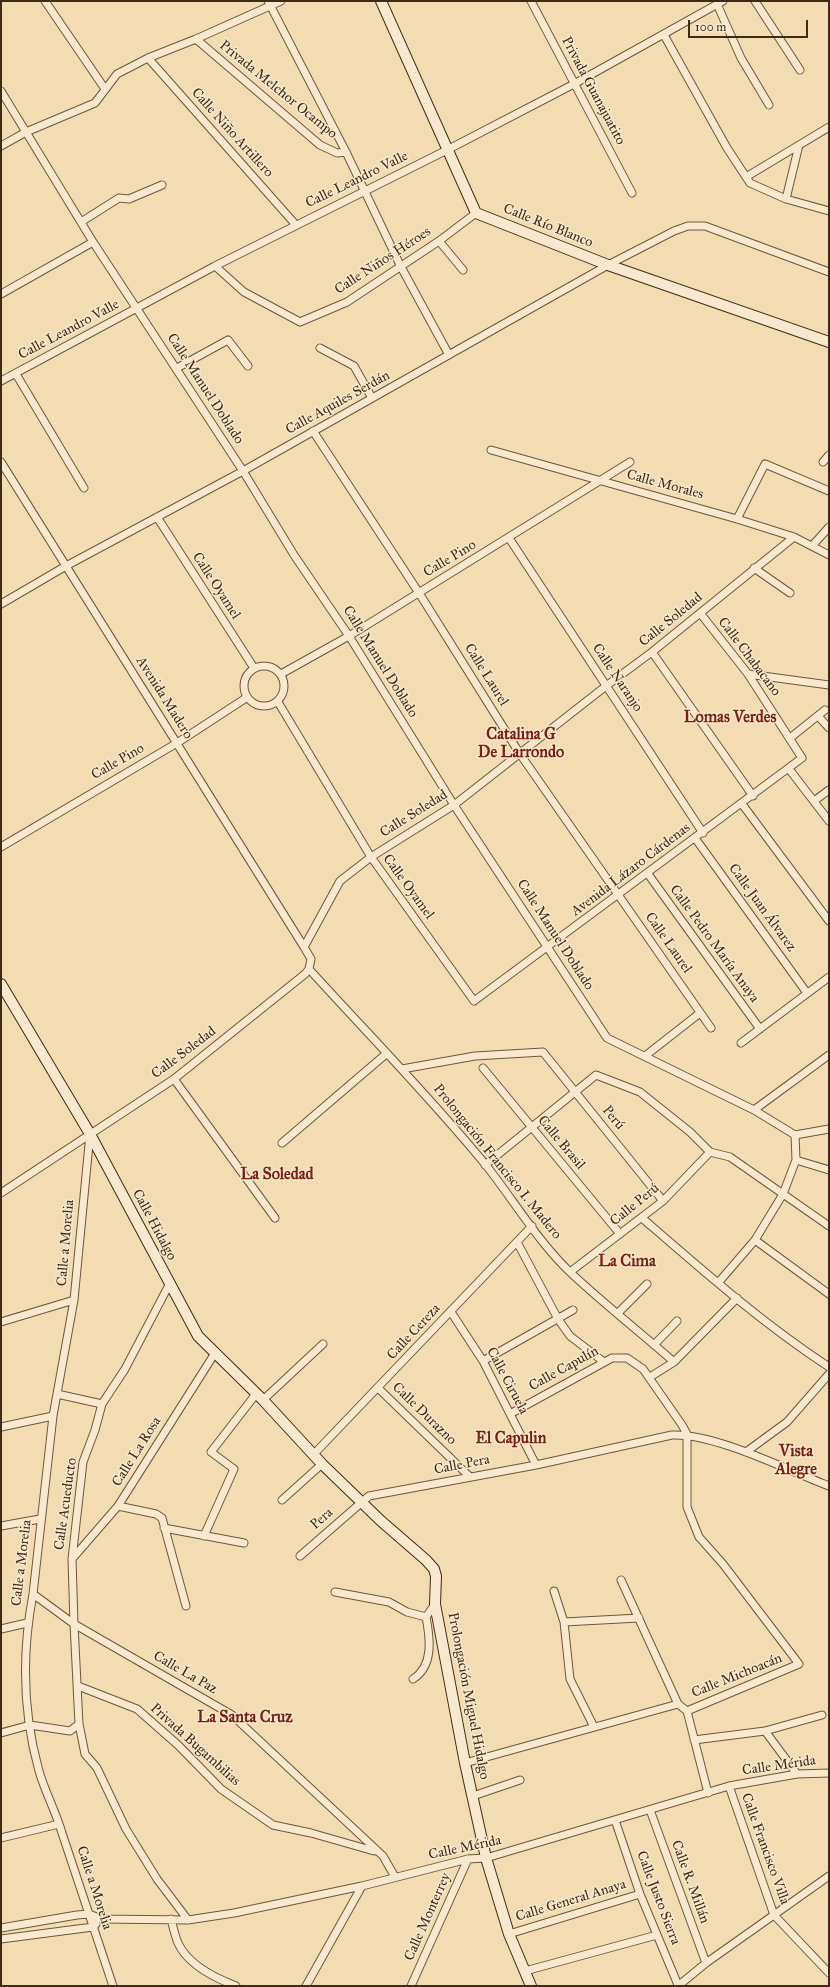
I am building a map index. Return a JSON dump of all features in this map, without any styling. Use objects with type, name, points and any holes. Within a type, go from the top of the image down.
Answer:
[{"type":"street","points":[[46,1],[105,89]]},
{"type":"street","points":[[1,146],[26,132],[96,103],[117,74],[148,58],[196,39],[269,4],[281,1]]},
{"type":"street","points":[[381,1],[476,213]]},
{"type":"street","name":"Privada Guanajuatito","points":[[531,1],[632,193]]},
{"type":"street","points":[[755,1],[800,70]]},
{"type":"street","points":[[720,2],[741,58],[769,105]]},
{"type":"street","name":"Calle Leandro Valle","points":[[1,381],[215,266],[447,150],[574,84],[664,35],[720,2]]},
{"type":"street","points":[[269,4],[346,152],[400,265],[449,356]]},
{"type":"street","points":[[664,35],[727,148],[750,183],[786,198],[829,211]]},
{"type":"street","name":"Privada Melchor Ocampo","points":[[196,39],[320,145],[337,153],[346,152]]},
{"type":"street","name":"Calle Niño Artillero","points":[[148,58],[296,225]]},
{"type":"street","name":"Calle Manuel Doblado","points":[[1,91],[93,242],[243,471],[294,555],[349,636],[454,805],[607,1038],[754,1110],[795,1138]]},
{"type":"street","points":[[746,177],[829,127]]},
{"type":"street","points":[[786,198],[799,145]]},
{"type":"street","points":[[81,222],[119,198],[129,199],[162,185]]},
{"type":"street","name":"Calle Niños Héroes","points":[[215,266],[244,292],[300,322],[347,302],[400,265],[439,241],[476,213]]},
{"type":"street","name":"Calle Río Blanco","points":[[476,213],[608,265],[829,342]]},
{"type":"street","name":"Calle Aquiles Serdán","points":[[1,604],[66,566],[243,471],[449,356],[608,265],[674,231],[688,226],[705,226],[829,272]]},
{"type":"street","points":[[439,241],[463,270]]},
{"type":"street","points":[[1,294],[93,242]]},
{"type":"street","points":[[176,368],[228,340],[248,366]]},
{"type":"street","points":[[320,348],[354,366],[372,398]]},
{"type":"street","points":[[16,374],[84,488]]},
{"type":"street","name":"Calle Laurel","points":[[313,431],[419,593],[520,754],[711,1028]]},
{"type":"street","name":"Calle Morales","points":[[491,450],[737,519],[794,537],[829,555]]},
{"type":"street","points":[[822,462],[829,455]]},
{"type":"street","name":"Avenida Madero","points":[[1,462],[304,947]]},
{"type":"street","name":"Calle Pino","points":[[281,674],[349,636],[630,462]]},
{"type":"street","points":[[737,519],[765,464],[829,491]]},
{"type":"street","name":"Calle Oyamel","points":[[157,517],[254,668]]},
{"type":"street","points":[[812,546],[829,527]]},
{"type":"street","name":"Calle Soledad","points":[[304,947],[340,881],[371,857],[454,805],[606,686],[652,652],[794,537]]},
{"type":"street","name":"Calle Naranjo","points":[[509,538],[703,833]]},
{"type":"street","points":[[754,568],[790,593]]},
{"type":"street","name":"Calle Chabacano","points":[[700,613],[748,674],[802,758]]},
{"type":"street","points":[[652,652],[753,796]]},
{"type":"street","points":[[269,666],[281,674],[284,689],[278,702],[261,707],[246,698],[244,682],[254,668],[269,666]]},
{"type":"street","points":[[748,674],[829,685]]},
{"type":"street","name":"Calle Pino","points":[[1,847],[177,743],[246,698]]},
{"type":"street","name":"Calle Oyamel","points":[[278,702],[371,857],[474,1001]]},
{"type":"street","points":[[790,738],[825,710]]},
{"type":"street","points":[[818,716],[829,728]]},
{"type":"street","name":"Avenida Lázaro Cárdenas","points":[[474,1001],[790,769],[802,758]]},
{"type":"street","points":[[790,769],[829,821]]},
{"type":"street","points":[[814,801],[829,790]]},
{"type":"street","points":[[742,804],[829,921]]},
{"type":"street","name":"Calle Juan Álvarez","points":[[696,838],[807,994]]},
{"type":"street","name":"Calle Pedro María Anaya","points":[[648,874],[760,1029]]},
{"type":"street","points":[[304,947],[311,959],[309,969]]},
{"type":"street","name":"Calle Soledad","points":[[1,1192],[174,1079],[305,974],[309,969]]},
{"type":"street","name":"Prolongación Francisco I. Madero","points":[[309,969],[386,1054],[402,1069],[485,1165],[570,1272],[674,1362]]},
{"type":"street","points":[[741,1043],[829,977]]},
{"type":"street","name":"Calle Hidalgo","points":[[1,984],[90,1134],[198,1336],[260,1397],[313,1454]]},
{"type":"street","points":[[645,1056],[700,1013]]},
{"type":"street","name":"Perú","points":[[402,1069],[475,1056],[543,1052],[663,1201]]},
{"type":"street","points":[[282,1143],[386,1054]]},
{"type":"street","points":[[754,1110],[829,1055]]},
{"type":"street","name":"Calle Brasil","points":[[483,1068],[620,1234]]},
{"type":"street","points":[[485,1165],[596,1075],[640,1092],[690,1132],[710,1152],[730,1157],[829,1226]]},
{"type":"street","points":[[174,1079],[275,1218]]},
{"type":"street","points":[[718,1284],[755,1240],[783,1194],[795,1158],[795,1138],[829,1129]]},
{"type":"street","name":"Calle a Morelia","points":[[90,1134],[74,1300],[53,1416],[40,1519],[33,1594],[27,1623],[26,1678],[30,1726],[39,1772],[59,1824],[113,1986]]},
{"type":"street","name":"Calle Perú","points":[[570,1272],[663,1201],[710,1152]]},
{"type":"street","points":[[795,1158],[829,1170]]},
{"type":"street","points":[[642,1218],[718,1284],[805,1351],[829,1367]]},
{"type":"street","name":"Calle Cereza","points":[[313,1454],[532,1226]]},
{"type":"street","points":[[755,1240],[829,1294]]},
{"type":"street","points":[[517,1242],[558,1319],[570,1336],[604,1362]]},
{"type":"street","name":"Calle Acueducto","points":[[170,1283],[124,1369],[102,1404],[95,1430],[83,1462],[72,1559],[79,1724],[85,1754],[97,1768],[126,1829],[157,1879],[188,1920]]},
{"type":"street","points":[[618,1313],[647,1284]]},
{"type":"street","points":[[737,1298],[674,1362],[650,1378],[687,1434],[746,1452],[829,1486]]},
{"type":"street","points":[[1,1322],[74,1300]]},
{"type":"street","points":[[483,1361],[573,1310]]},
{"type":"street","name":"Calle Ciruela","points":[[451,1312],[483,1361],[536,1464]]},
{"type":"street","points":[[654,1345],[677,1321]]},
{"type":"street","points":[[204,1536],[234,1469],[211,1452],[260,1397],[323,1344]]},
{"type":"street","name":"Calle La Rosa","points":[[72,1559],[118,1506],[215,1353]]},
{"type":"street","name":"Calle Capulín","points":[[510,1414],[612,1358],[627,1358],[643,1369],[650,1378]]},
{"type":"street","points":[[746,1452],[787,1422],[829,1374]]},
{"type":"street","name":"Calle Durazno","points":[[378,1388],[469,1476]]},
{"type":"street","points":[[57,1394],[102,1404]]},
{"type":"street","points":[[1,1427],[53,1416]]},
{"type":"street","name":"Calle Pera","points":[[362,1502],[369,1496],[536,1464],[672,1435],[687,1434]]},
{"type":"street","name":"Calle Michoacán","points":[[465,1763],[678,1704],[686,1711],[799,1664],[723,1564],[699,1537],[687,1507],[687,1434]]},
{"type":"street","name":"Prolongación Miguel Hidalgo","points":[[313,1454],[434,1569],[436,1576],[435,1604],[465,1763],[486,1858],[509,1934],[531,1986]]},
{"type":"street","points":[[282,1500],[322,1464]]},
{"type":"street","name":"Pera","points":[[300,1556],[362,1502]]},
{"type":"street","points":[[118,1506],[156,1514],[162,1518],[186,1606]]},
{"type":"street","points":[[1,1526],[40,1519]]},
{"type":"street","points":[[164,1528],[244,1543]]},
{"type":"street","points":[[621,1580],[678,1704]]},
{"type":"street","points":[[335,1592],[389,1602],[407,1612],[426,1617]]},
{"type":"street","points":[[554,1592],[564,1622],[570,1679],[594,1727]]},
{"type":"street","name":"Calle La Paz","points":[[33,1594],[74,1624],[232,1715],[383,1856],[395,1877]]},
{"type":"street","points":[[414,1679],[422,1674],[429,1656],[426,1617],[435,1604]]},
{"type":"street","points":[[564,1622],[639,1618]]},
{"type":"street","points":[[1,1629],[27,1623]]},
{"type":"street","name":"Privada Bugambilias","points":[[78,1686],[137,1709],[178,1744],[221,1789],[273,1825],[369,1849],[383,1856]]},
{"type":"street","points":[[686,1711],[708,1793]]},
{"type":"street","points":[[694,1740],[765,1731],[822,1715]]},
{"type":"street","points":[[1,1733],[30,1726],[70,1731],[79,1724]]},
{"type":"street","points":[[765,1731],[797,1774]]},
{"type":"street","name":"Calle Mérida","points":[[89,1914],[101,1920],[188,1920],[234,1913],[362,1886],[468,1859],[486,1858],[729,1786],[797,1774],[829,1773]]},
{"type":"street","points":[[473,1796],[520,1780]]},
{"type":"street","name":"Calle Francisco Villa","points":[[729,1786],[774,1915],[829,1973]]},
{"type":"street","name":"Calle R. Millán","points":[[650,1810],[706,1963]]},
{"type":"street","name":"Calle Justo Sierra","points":[[615,1820],[640,1894],[678,1986]]},
{"type":"street","points":[[1,1838],[59,1824]]},
{"type":"street","name":"Calle Monterrey","points":[[411,1986],[468,1859]]},
{"type":"street","points":[[678,1986],[706,1963],[829,1876]]},
{"type":"street","points":[[306,1986],[362,1886]]},
{"type":"street","name":"Calle General Anaya","points":[[509,1934],[640,1894]]},
{"type":"street","points":[[1,1928],[89,1914]]},
{"type":"street","points":[[171,1919],[178,1943],[196,1965],[236,1986]]},
{"type":"street","points":[[1,1939],[93,1926],[101,1920]]},
{"type":"street","points":[[27,1923],[29,1935]]},
{"type":"street","points":[[525,1970],[657,1935]]},
{"type":"district","name":"Lomas Verdes","points":[[730,718]]},
{"type":"district","name":"Catalina G De Larrondo","points":[[521,744]]},
{"type":"district","name":"La Soledad","points":[[277,1175]]},
{"type":"district","name":"La Cima","points":[[627,1262]]},
{"type":"district","name":"El Capulin","points":[[511,1439]]},
{"type":"district","name":"Vista Alegre","points":[[796,1461]]},
{"type":"district","name":"La Santa Cruz","points":[[245,1718]]}]
